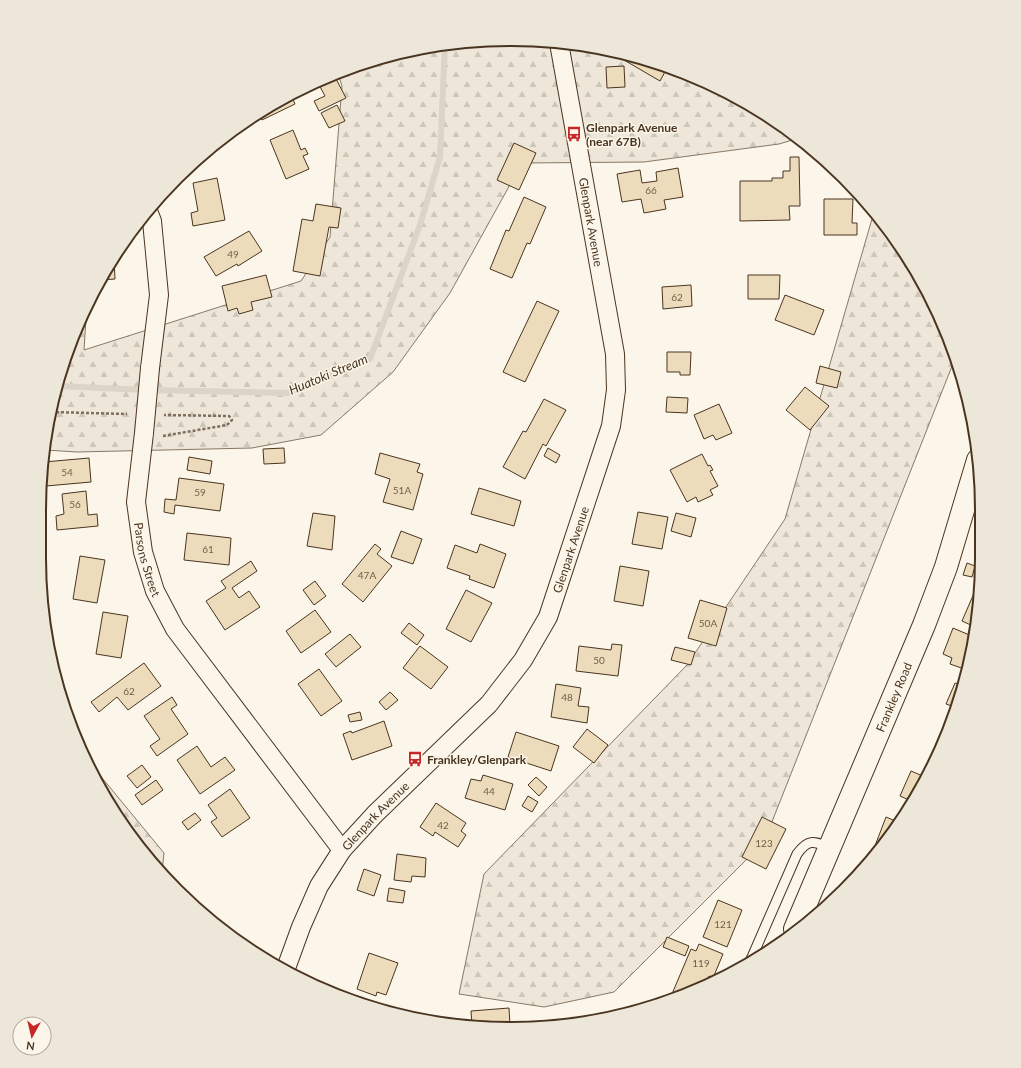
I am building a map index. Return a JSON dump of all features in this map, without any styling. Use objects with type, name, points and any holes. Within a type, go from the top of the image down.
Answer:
[{"type":"street","name":"Glenpark Avenue","points":[[287,965],[301,926],[319,886],[342,850],[375,814],[489,704],[523,660],[548,617],[611,426],[616,390],[615,354],[560,49]]},
{"type":"street","name":"Parsons Street","points":[[151,217],[159,295],[136,502],[143,552],[155,591],[175,629],[342,850]]},
{"type":"street","name":"Frankley Road","points":[[798,922],[924,625],[946,566],[973,475]]},
{"type":"lane","points":[[754,953],[797,854],[804,844],[815,842],[829,847]]},
{"type":"green space","points":[[510,46],[571,50],[631,62],[688,81],[743,108],[769,124],[791,140],[779,144],[644,162],[522,163],[450,293],[393,372],[321,435],[252,448],[77,452],[50,450],[62,390],[86,323],[84,350],[301,281],[330,237],[342,86],[340,79],[361,71],[390,62],[450,50]]},
{"type":"green space","points":[[872,219],[897,252],[913,278],[940,333],[952,367],[764,842],[614,992],[544,1007],[459,994],[484,874],[687,665],[785,519]]},
{"type":"green space","points":[[101,777],[164,853],[163,866],[124,816]]},
{"type":"building","points":[[625,61],[665,73],[660,81]]},
{"type":"building","points":[[624,66],[625,87],[607,88],[606,67]]},
{"type":"building","points":[[336,80],[346,98],[319,111],[314,101],[325,96],[320,87]]},
{"type":"building","points":[[293,100],[295,104],[262,120],[261,118]]},
{"type":"building","points":[[337,105],[345,121],[329,128],[321,113]]},
{"type":"building","points":[[293,130],[301,150],[305,148],[308,154],[303,156],[309,169],[286,179],[270,140]]},
{"type":"building","points":[[514,143],[536,153],[519,190],[497,180]]},
{"type":"building","points":[[790,157],[799,157],[800,206],[789,206],[790,220],[740,221],[740,181],[772,181],[772,178],[783,178],[783,171],[790,171]]},
{"type":"building","points":[[678,168],[683,197],[664,200],[666,209],[644,213],[641,199],[622,202],[617,174],[640,170],[642,183],[657,181],[656,172]]},
{"type":"building","points":[[217,178],[225,220],[193,226],[191,213],[198,211],[193,183]]},
{"type":"building","points":[[524,197],[546,207],[530,244],[527,243],[512,278],[490,269],[506,230],[509,231]]},
{"type":"building","points":[[824,199],[853,199],[852,223],[857,223],[857,235],[824,235]]},
{"type":"building","points":[[316,204],[341,208],[338,228],[329,227],[320,276],[293,271],[302,219],[313,221]]},
{"type":"building","points":[[249,231],[262,251],[238,266],[237,264],[216,276],[204,257]]},
{"type":"building","points":[[114,268],[115,279],[107,280]]},
{"type":"building","points":[[266,275],[272,297],[251,302],[253,310],[239,314],[237,308],[228,311],[222,286]]},
{"type":"building","points":[[748,275],[780,275],[779,299],[748,299]]},
{"type":"building","points":[[691,285],[692,306],[663,309],[662,287]]},
{"type":"building","points":[[785,295],[824,310],[814,335],[775,320]]},
{"type":"building","points":[[537,301],[559,311],[525,382],[503,372]]},
{"type":"building","points":[[667,352],[691,352],[690,375],[680,375],[680,372],[667,372]]},
{"type":"building","points":[[820,366],[841,372],[837,388],[816,383]]},
{"type":"building","points":[[805,387],[829,406],[810,430],[786,410]]},
{"type":"building","points":[[667,397],[688,398],[687,413],[666,412]]},
{"type":"building","points":[[544,399],[566,410],[546,446],[543,444],[525,479],[503,467],[523,431],[526,432]]},
{"type":"building","points":[[719,404],[732,433],[716,440],[713,435],[704,439],[694,415]]},
{"type":"building","points":[[284,448],[285,463],[264,464],[263,449]]},
{"type":"building","points":[[548,448],[560,455],[556,463],[544,456]]},
{"type":"building","points":[[380,453],[420,464],[417,472],[423,474],[413,510],[383,502],[390,479],[375,474]]},
{"type":"building","points":[[702,454],[708,466],[710,465],[713,470],[710,471],[718,486],[710,490],[713,495],[698,502],[696,497],[687,502],[670,470]]},
{"type":"building","points":[[189,457],[212,461],[210,474],[187,470]]},
{"type":"building","points":[[89,458],[91,482],[47,486],[49,462]]},
{"type":"building","points":[[179,478],[224,484],[220,511],[175,505],[174,514],[164,512],[165,499],[176,500]]},
{"type":"building","points":[[479,488],[521,501],[514,526],[471,514]]},
{"type":"building","points":[[86,491],[88,515],[97,514],[98,526],[57,530],[56,516],[64,514],[62,494]]},
{"type":"building","points":[[638,512],[668,517],[662,549],[632,544]]},
{"type":"building","points":[[313,513],[335,516],[332,550],[307,546]]},
{"type":"building","points":[[676,513],[696,518],[691,537],[671,531]]},
{"type":"building","points":[[401,531],[422,539],[413,564],[391,557]]},
{"type":"building","points":[[187,533],[231,538],[229,565],[184,560]]},
{"type":"building","points":[[375,544],[381,549],[377,554],[392,566],[363,602],[342,584]]},
{"type":"building","points":[[480,544],[506,554],[494,588],[469,579],[470,576],[447,568],[455,545],[477,553]]},
{"type":"building","points":[[80,556],[105,560],[97,603],[73,599]]},
{"type":"building","points":[[251,561],[257,571],[232,588],[239,598],[249,591],[260,607],[225,630],[206,601],[226,588],[221,581]]},
{"type":"building","points":[[967,563],[975,566],[972,577],[963,575]]},
{"type":"building","points":[[620,566],[649,571],[643,606],[614,601]]},
{"type":"building","points":[[315,581],[326,596],[314,605],[303,590]]},
{"type":"building","points":[[466,590],[492,603],[471,642],[446,629]]},
{"type":"building","points":[[973,595],[970,625],[962,621]]},
{"type":"building","points":[[700,600],[727,608],[716,646],[688,638]]},
{"type":"building","points":[[315,610],[331,632],[301,653],[286,631]]},
{"type":"building","points":[[103,612],[128,616],[121,658],[96,654]]},
{"type":"building","points":[[409,623],[424,635],[417,645],[401,633]]},
{"type":"building","points":[[953,628],[968,635],[961,668],[950,664],[952,658],[943,654]]},
{"type":"building","points":[[350,634],[361,647],[336,667],[325,654]]},
{"type":"building","points":[[612,644],[622,645],[618,676],[576,671],[579,646],[611,650]]},
{"type":"building","points":[[420,646],[448,667],[431,689],[403,668]]},
{"type":"building","points":[[675,647],[695,652],[691,665],[671,660]]},
{"type":"building","points":[[144,663],[161,686],[128,710],[117,697],[99,712],[91,702]]},
{"type":"building","points":[[319,669],[342,701],[321,716],[298,684]]},
{"type":"building","points":[[955,683],[957,684],[950,705],[946,704]]},
{"type":"building","points":[[556,684],[581,688],[578,706],[589,707],[587,723],[551,717]]},
{"type":"building","points":[[390,692],[398,700],[386,710],[379,702]]},
{"type":"building","points":[[172,697],[177,705],[171,709],[188,734],[157,756],[150,746],[160,739],[144,716]]},
{"type":"building","points":[[360,712],[362,720],[350,722],[348,715]]},
{"type":"building","points":[[384,721],[392,746],[352,760],[343,734],[351,731],[352,733]]},
{"type":"building","points":[[587,729],[608,745],[594,763],[573,747]]},
{"type":"building","points":[[516,732],[559,746],[551,771],[508,757]]},
{"type":"building","points":[[197,746],[211,767],[225,757],[235,770],[200,794],[177,760]]},
{"type":"building","points":[[142,765],[151,777],[137,788],[127,776]]},
{"type":"building","points":[[911,771],[921,775],[907,799],[900,796]]},
{"type":"building","points":[[483,775],[513,784],[505,810],[465,798],[471,779],[481,781]]},
{"type":"building","points":[[536,777],[547,787],[539,796],[528,785]]},
{"type":"building","points":[[156,780],[163,790],[142,805],[135,795]]},
{"type":"building","points":[[230,789],[250,818],[222,837],[211,822],[217,818],[208,805]]},
{"type":"building","points":[[528,796],[538,802],[532,812],[522,806]]},
{"type":"building","points":[[436,803],[466,823],[461,831],[466,835],[458,847],[435,832],[433,836],[420,827]]},
{"type":"building","points":[[195,813],[201,820],[188,830],[182,822]]},
{"type":"building","points":[[762,817],[786,829],[766,869],[742,857]]},
{"type":"building","points":[[886,817],[894,820],[879,840],[876,844]]},
{"type":"building","points":[[397,854],[426,858],[425,877],[412,876],[411,882],[394,880]]},
{"type":"building","points":[[364,869],[381,875],[374,896],[357,890]]},
{"type":"building","points":[[389,888],[405,891],[403,903],[387,901]]},
{"type":"building","points":[[718,900],[742,910],[727,947],[703,937]]},
{"type":"building","points":[[667,937],[689,946],[685,956],[663,947]]},
{"type":"building","points":[[699,944],[723,954],[714,975],[673,993],[691,949],[696,951]]},
{"type":"building","points":[[369,953],[398,963],[386,995],[377,992],[376,996],[357,989]]},
{"type":"building","points":[[509,1008],[510,1022],[472,1020],[471,1011]]},
{"type":"waterway","name":"Huatoki Stream","points":[[63,386],[288,393],[370,359],[420,225],[440,157],[445,51]]},
{"type":"place","name":"Glenpark Avenue (near 67B)","points":[[574,134]]},
{"type":"place","name":"Frankley/Glenpark","points":[[415,759]]}]
